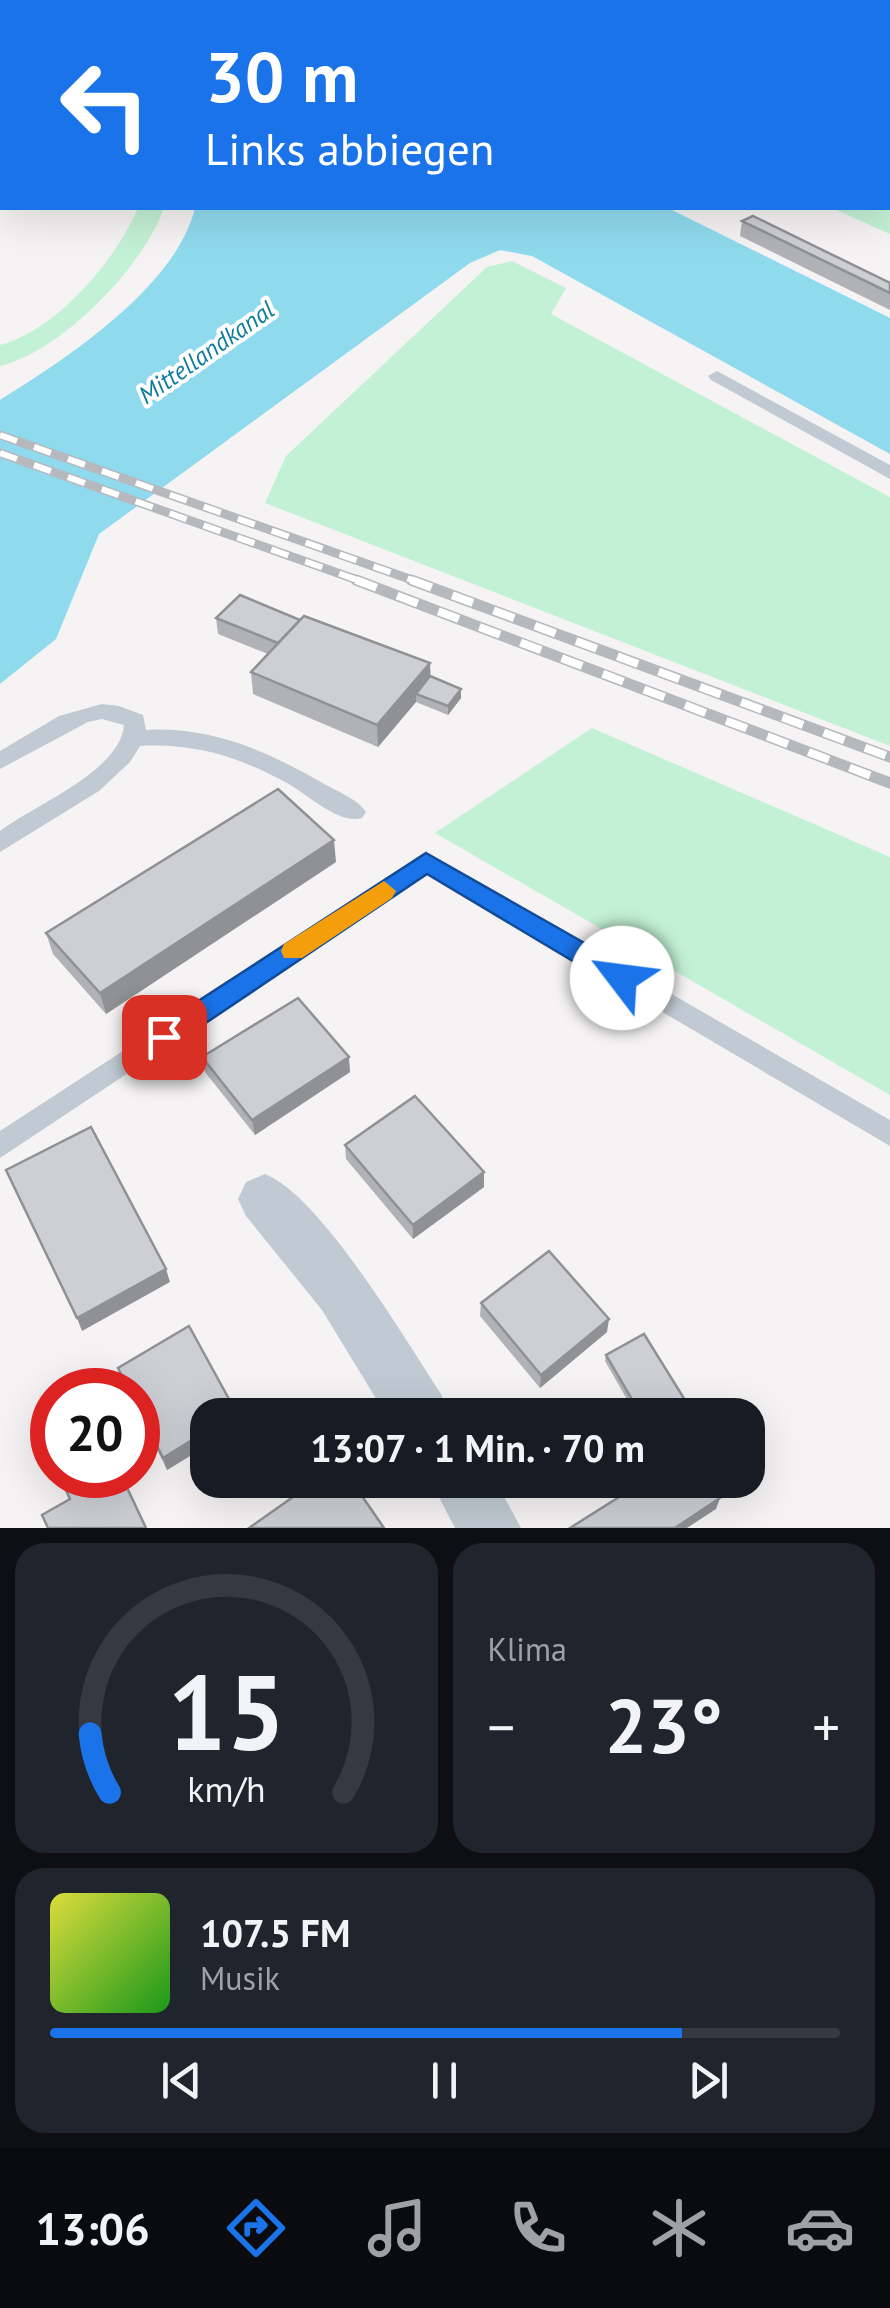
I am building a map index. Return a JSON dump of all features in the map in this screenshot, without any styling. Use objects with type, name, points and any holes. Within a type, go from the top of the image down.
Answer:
[{"type":"street","points":[[266,1199],[342,1291],[409,1398]]},
{"type":"street","points":[[471,1498],[490,1528]]},
{"type":"lane","points":[[717,376],[890,474]]},
{"type":"lane","points":[[0,760],[100,709],[120,710],[135,721],[134,738],[123,758],[78,795],[22,825],[0,843]]},
{"type":"lane","points":[[134,738],[178,733],[253,754],[354,812]]},
{"type":"lane","points":[[0,1146],[426,862],[890,1134]]},
{"type":"green space","points":[[137,210],[163,210],[139,255],[97,304],[49,344],[0,366],[0,345],[43,325],[63,309],[100,270]]},
{"type":"green space","points":[[836,210],[890,210],[890,234]]},
{"type":"green space","points":[[512,261],[566,288],[551,314],[890,497],[890,746],[265,503],[286,456],[487,267]]},
{"type":"green space","points":[[592,728],[890,857],[890,1095],[435,833]]},
{"type":"water","name":"Mittellandkanal","points":[[194,210],[672,210],[890,318],[890,454],[532,256],[500,250],[470,263],[99,534],[56,639],[0,684],[0,400],[56,364],[115,318],[166,266],[184,237]]},
{"type":"building","points":[[753,216],[890,283],[890,293],[742,221]]},
{"type":"building","points":[[240,595],[300,620],[278,643],[216,618]]},
{"type":"building","points":[[304,616],[430,663],[377,725],[251,672]]},
{"type":"building","points":[[430,676],[461,689],[448,706],[416,694]]},
{"type":"building","points":[[278,789],[334,840],[100,993],[46,933]]},
{"type":"building","points":[[298,998],[349,1057],[252,1120],[202,1057]]},
{"type":"building","points":[[415,1096],[484,1172],[413,1225],[345,1145]]},
{"type":"building","points":[[91,1127],[166,1269],[77,1318],[6,1170]]},
{"type":"building","points":[[549,1251],[609,1319],[541,1375],[481,1303]]},
{"type":"building","points":[[189,1326],[228,1398],[190,1398],[190,1441],[163,1458],[160,1368],[118,1368]]},
{"type":"building","points":[[644,1334],[684,1398],[631,1398],[606,1355]]},
{"type":"building","points":[[132,1498],[146,1528],[48,1528],[42,1515],[70,1499]]},
{"type":"building","points":[[292,1498],[363,1498],[384,1528],[249,1528]]},
{"type":"building","points":[[618,1498],[720,1498],[675,1528],[570,1528]]},
{"type":"railway","points":[[0,435],[418,582]]},
{"type":"railway","points":[[0,453],[363,582]]},
{"type":"railway","points":[[356,580],[890,783]]},
{"type":"railway","points":[[411,580],[890,757]]},
{"type":"slow traffic","points":[[293,951],[384,891]]},
{"type":"route","points":[[164,1037],[426,862],[622,978]]}]
